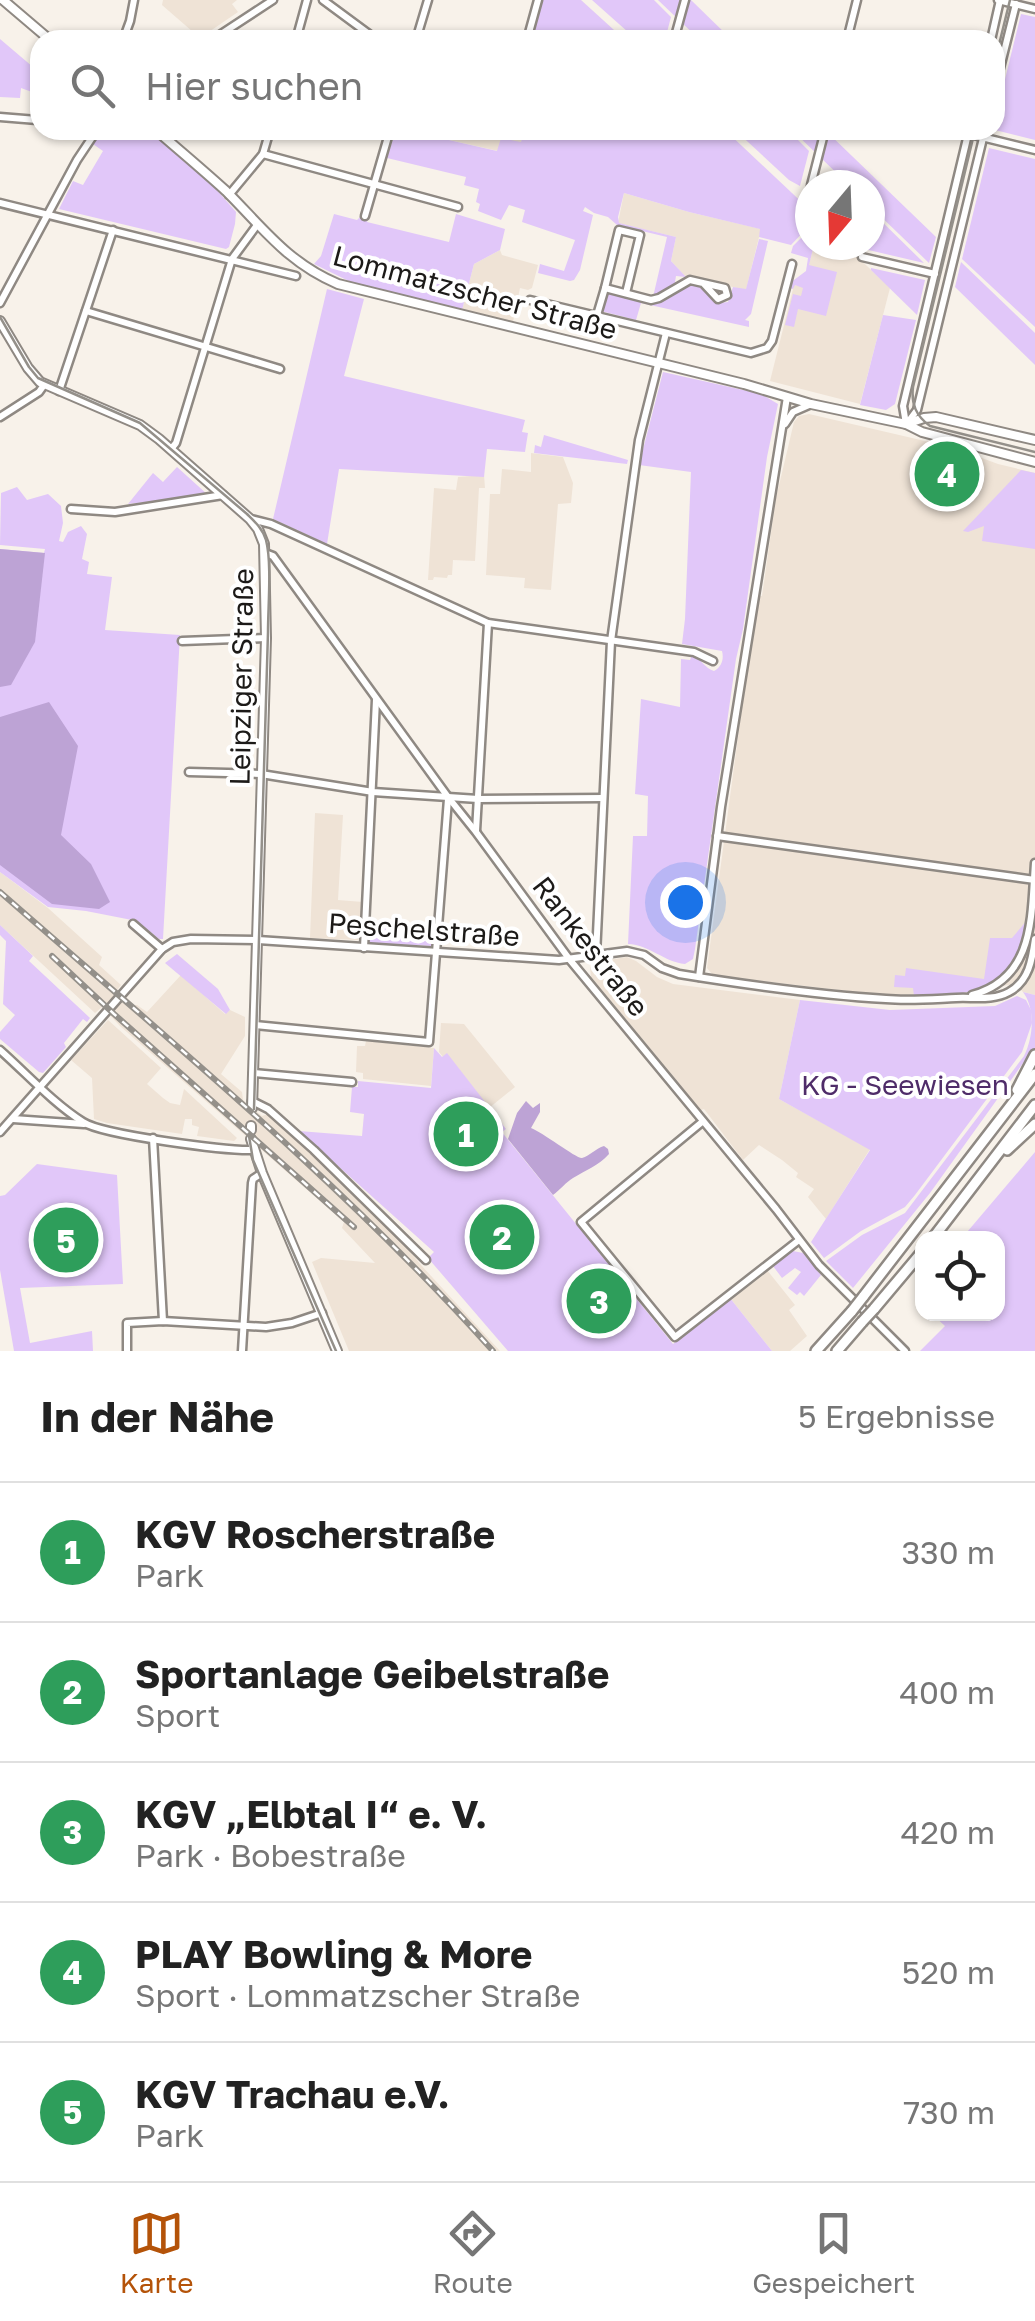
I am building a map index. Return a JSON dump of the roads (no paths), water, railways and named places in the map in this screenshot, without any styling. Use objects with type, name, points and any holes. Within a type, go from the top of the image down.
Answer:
[{"type":"highway","points":[[1004,1115],[1035,1055]]},
{"type":"highway","points":[[816,1351],[852,1311],[1035,1074]]},
{"type":"highway","points":[[939,1231],[1035,1106]]},
{"type":"highway","points":[[990,1165],[1035,1124]]},
{"type":"highway","points":[[837,1351],[915,1260]]},
{"type":"main road","points":[[2,3],[38,30]]},
{"type":"main road","name":"Lommatzscher Straße","points":[[167,140],[290,257],[338,284],[812,404],[906,424],[922,432],[1035,462]]},
{"type":"main road","points":[[0,321],[28,368],[44,385]]},
{"type":"main road","name":"Leipziger Straße","points":[[44,385],[140,424],[250,519],[262,536],[266,638],[252,1104]]},
{"type":"main road","name":"Lommatzscher Straße","points":[[906,424],[936,417],[1035,440]]},
{"type":"main road","points":[[251,1132],[262,1173],[337,1351]]},
{"type":"street","points":[[127,30],[134,0]]},
{"type":"street","points":[[227,30],[272,0]]},
{"type":"street","points":[[299,30],[308,0]]},
{"type":"street","points":[[323,0],[364,30]]},
{"type":"street","points":[[419,30],[428,0]]},
{"type":"street","points":[[530,30],[538,0]]},
{"type":"street","points":[[677,30],[685,0]]},
{"type":"street","points":[[850,30],[857,0]]},
{"type":"street","points":[[993,30],[999,0],[1035,8]]},
{"type":"street","points":[[1005,48],[1016,4]]},
{"type":"street","points":[[0,117],[30,119]]},
{"type":"street","points":[[0,303],[90,140]]},
{"type":"street","points":[[229,195],[263,154],[267,140]]},
{"type":"street","points":[[365,216],[387,140]]},
{"type":"street","points":[[814,170],[822,140]]},
{"type":"street","points":[[906,424],[903,406],[967,140]]},
{"type":"street","points":[[906,424],[920,401],[983,140]]},
{"type":"street","points":[[1003,140],[1035,150]]},
{"type":"street","points":[[263,154],[458,207]]},
{"type":"street","points":[[0,203],[296,276]]},
{"type":"street","points":[[170,449],[176,443],[232,259],[257,225]]},
{"type":"street","points":[[59,391],[113,230]]},
{"type":"street","name":"Lommatzscher Straße","points":[[597,315],[618,230],[640,234],[626,293]]},
{"type":"street","points":[[878,260],[934,274]]},
{"type":"street","name":"Lommatzscher Straße","points":[[530,300],[751,353],[767,348],[772,341],[792,264]]},
{"type":"street","name":"Lommatzscher Straße","points":[[604,288],[651,300],[690,280],[703,283]]},
{"type":"street","points":[[86,311],[280,369]]},
{"type":"street","points":[[596,955],[611,642],[639,440],[666,333]]},
{"type":"street","points":[[0,414],[40,392],[44,385]]},
{"type":"street","points":[[699,977],[717,836],[787,397]]},
{"type":"street","points":[[920,401],[936,417]]},
{"type":"street","points":[[784,425],[793,412],[812,404]]},
{"type":"street","points":[[71,508],[115,512],[223,495]]},
{"type":"street","points":[[250,519],[271,524],[488,623],[694,652],[713,661]]},
{"type":"street","name":"Rankestraße","points":[[265,553],[274,556],[570,960],[799,1240],[905,1351]]},
{"type":"street","points":[[476,832],[488,623]]},
{"type":"street","points":[[182,641],[266,638]]},
{"type":"street","points":[[364,948],[376,697]]},
{"type":"street","points":[[189,772],[262,774],[373,792],[478,800],[604,798]]},
{"type":"street","points":[[255,1025],[429,1042],[448,798]]},
{"type":"street","points":[[717,836],[1034,880]]},
{"type":"street","name":"Peschelstraße","points":[[962,998],[992,988],[1018,966],[1027,942],[1035,863]]},
{"type":"street","points":[[0,1132],[162,948],[133,924]]},
{"type":"street","name":"Peschelstraße","points":[[162,948],[191,939],[570,960],[617,951],[635,952],[672,972],[885,999],[993,997],[1014,989],[1030,969],[1035,940]]},
{"type":"street","points":[[0,1050],[86,1124]]},
{"type":"street","points":[[253,1073],[352,1082]]},
{"type":"street","points":[[252,1104],[268,1109],[314,1150],[426,1260]]},
{"type":"street","points":[[13,1119],[86,1124],[106,1131],[254,1150]]},
{"type":"street","points":[[702,1122],[580,1222],[675,1337],[799,1240]]},
{"type":"street","points":[[153,1138],[163,1321]]},
{"type":"street","points":[[242,1351],[252,1182],[262,1173]]},
{"type":"street","points":[[127,1351],[127,1324],[163,1321],[266,1327],[322,1314]]},
{"type":"tram line","points":[[1003,30],[1010,0]]},
{"type":"tram line","points":[[973,140],[913,387],[914,404],[930,426],[1035,452]]},
{"type":"tram line","points":[[0,317],[38,378],[140,423],[247,514],[266,540],[269,585],[254,1109]]},
{"type":"tram line","points":[[249,1136],[253,1160],[336,1351]]},
{"type":"railway","points":[[0,892],[316,1171],[493,1351]]},
{"type":"railway","points":[[52,956],[354,1227]]},
{"type":"place","name":"PLAY Bowling & More","points":[[947,474]]},
{"type":"place","name":"KGV Roscherstraße","points":[[466,1134]]},
{"type":"place","name":"Sportanlage Geibelstraße","points":[[502,1237]]},
{"type":"place","name":"KGV Trachau e.V.","points":[[66,1240]]},
{"type":"place","name":"KGV „Elbtal I“ e. V.","points":[[599,1301]]},
{"type":"park label","name":"KG - Seewiesen","points":[[905,1084]]}]
